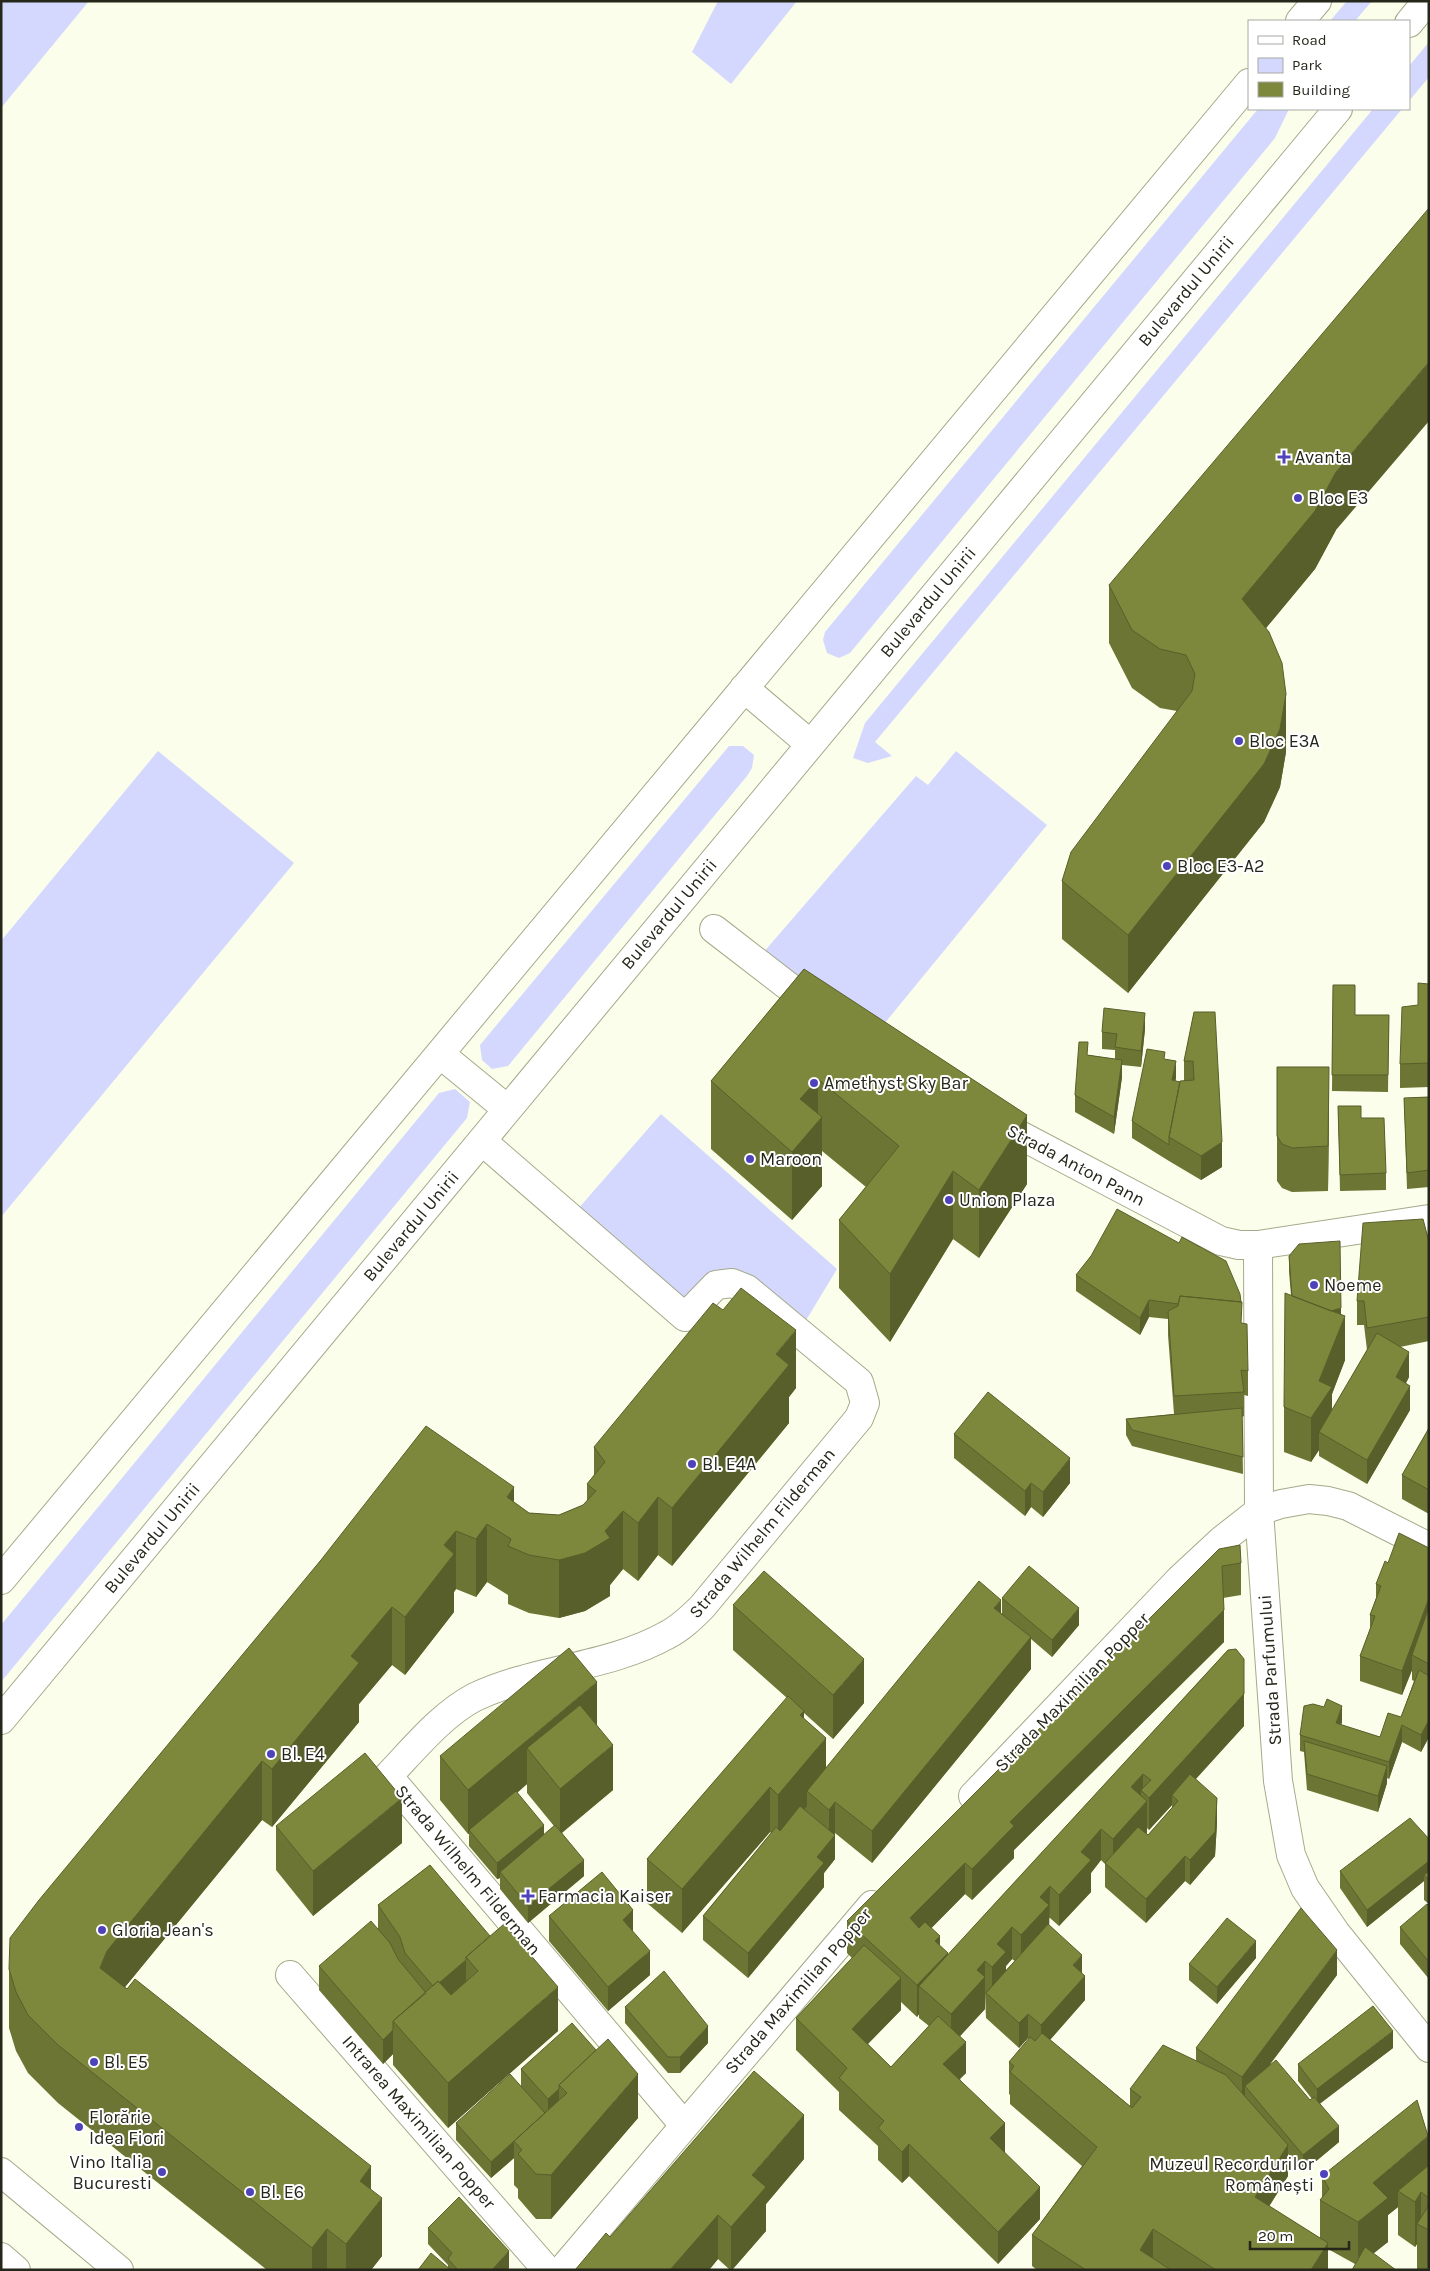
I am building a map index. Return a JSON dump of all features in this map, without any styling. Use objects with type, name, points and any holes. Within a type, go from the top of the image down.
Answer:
[{"type":"street","points":[[1301,20],[1317,1]]},
{"type":"street","points":[[1410,22],[1427,1]]},
{"type":"street","points":[[1,1580],[1248,84]]},
{"type":"street","name":"Bulevardul Unirii","points":[[1,1720],[1337,110]]},
{"type":"street","points":[[744,688],[810,744]]},
{"type":"street","points":[[714,929],[842,1028]]},
{"type":"street","points":[[440,1054],[508,1109]]},
{"type":"street","name":"Strada Anton Pann","points":[[972,1109],[1052,1153],[1221,1240],[1239,1245],[1258,1245],[1429,1219]]},
{"type":"street","name":"Strada Wilhelm Filderman","points":[[482,1141],[685,1317],[716,1285],[732,1283],[747,1289],[859,1382],[865,1403],[859,1418],[702,1607],[686,1622],[668,1635],[648,1645],[502,1686],[474,1698],[437,1725],[388,1776],[684,2125]]},
{"type":"street","name":"Strada Parfumului","points":[[1258,1245],[1259,1512],[1278,1781],[1291,1855],[1305,1888],[1336,1933],[1429,2048]]},
{"type":"street","name":"Strada Maximilian Popper","points":[[957,1813],[1180,1580],[1222,1540],[1259,1512],[1282,1504],[1309,1499],[1328,1501],[1348,1506],[1429,1547]]},
{"type":"street","name":"Strada Maximilian Popper","points":[[562,2270],[839,1942],[892,1883]]},
{"type":"street","name":"Intrarea Maximilian Popper","points":[[290,1975],[547,2270]]},
{"type":"street","points":[[1,2172],[119,2270]]},
{"type":"street","points":[[1,2257],[16,2270]]},
{"type":"green space","points":[[1,1],[89,1],[1,108]]},
{"type":"green space","points":[[718,1],[797,1],[731,84],[692,52]]},
{"type":"green space","points":[[1347,1],[1372,1],[1356,20],[1331,20]]},
{"type":"green space","points":[[1429,42],[1429,77],[1410,100],[1410,65]]},
{"type":"green space","points":[[1257,110],[1289,110],[1275,138],[850,653],[839,658],[827,653],[823,640],[825,632]]},
{"type":"green space","points":[[1372,110],[1401,110],[875,742],[892,756],[868,763],[853,758],[865,723]]},
{"type":"green space","points":[[729,746],[743,746],[754,755],[752,768],[747,776],[508,1066],[492,1069],[482,1060],[480,1045]]},
{"type":"green space","points":[[158,751],[294,863],[1,1217],[1,941]]},
{"type":"green space","points":[[956,751],[1047,825],[866,1046],[755,962],[916,776],[928,785]]},
{"type":"green space","points":[[455,1089],[470,1102],[467,1118],[1,1682],[1,1625],[439,1093]]},
{"type":"green space","points":[[661,1114],[837,1269],[799,1332],[732,1283],[685,1317],[570,1218]]},
{"type":"building","points":[[1429,208],[1429,362],[1336,472],[1315,511],[1242,599],[1269,632],[1282,663],[1286,694],[1280,729],[1264,764],[1128,935],[1062,881],[1071,852],[1192,691],[1195,674],[1186,655],[1160,649],[1132,630],[1109,585]]},
{"type":"building","points":[[804,969],[1027,1115],[979,1190],[953,1171],[890,1274],[839,1220],[899,1146],[818,1079],[800,1099],[822,1117],[792,1152],[711,1081]]},
{"type":"building","points":[[1418,983],[1429,984],[1429,1063],[1400,1064],[1402,1007],[1418,1005]]},
{"type":"building","points":[[1333,985],[1355,985],[1355,1015],[1389,1015],[1388,1075],[1332,1075]]},
{"type":"building","points":[[1104,1008],[1145,1013],[1141,1051],[1115,1047],[1117,1034],[1102,1032]]},
{"type":"building","points":[[1194,1012],[1215,1012],[1222,1142],[1201,1156],[1169,1137],[1180,1081],[1194,1080],[1193,1061],[1184,1061]]},
{"type":"building","points":[[1079,1042],[1088,1042],[1087,1055],[1122,1060],[1114,1117],[1075,1095]]},
{"type":"building","points":[[1147,1049],[1165,1052],[1164,1059],[1176,1061],[1172,1080],[1180,1082],[1169,1145],[1132,1121]]},
{"type":"building","points":[[1277,1067],[1329,1067],[1328,1146],[1292,1148],[1282,1144],[1277,1136]]},
{"type":"building","points":[[1429,1097],[1429,1170],[1407,1173],[1404,1098]]},
{"type":"building","points":[[1338,1106],[1361,1106],[1361,1118],[1384,1118],[1386,1173],[1340,1175]]},
{"type":"building","points":[[1117,1209],[1179,1243],[1182,1237],[1226,1261],[1240,1294],[1241,1302],[1180,1296],[1178,1304],[1149,1300],[1140,1318],[1076,1275],[1091,1256]]},
{"type":"building","points":[[1423,1219],[1429,1242],[1429,1317],[1367,1328],[1364,1301],[1357,1301],[1363,1223]]},
{"type":"building","points":[[1340,1241],[1341,1308],[1331,1311],[1292,1296],[1289,1256],[1299,1244]]},
{"type":"building","points":[[741,1288],[796,1330],[776,1354],[789,1365],[672,1508],[658,1497],[638,1523],[623,1511],[605,1531],[610,1538],[585,1553],[559,1560],[529,1555],[508,1546],[511,1539],[487,1524],[476,1539],[456,1531],[444,1545],[454,1554],[405,1617],[392,1607],[351,1656],[359,1663],[272,1769],[262,1761],[107,1951],[100,1968],[127,1989],[135,1979],[371,2166],[360,2181],[382,2198],[346,2244],[327,2229],[312,2248],[58,2045],[28,2015],[16,1992],[9,1969],[10,1938],[39,1900],[321,1560],[426,1426],[514,1487],[507,1497],[529,1513],[559,1515],[583,1505],[596,1491],[587,1484],[605,1462],[594,1447],[713,1303],[723,1310]]},
{"type":"building","points":[[1285,1293],[1345,1316],[1319,1381],[1332,1387],[1311,1418],[1284,1407]]},
{"type":"building","points":[[1180,1296],[1242,1302],[1241,1323],[1247,1324],[1248,1371],[1241,1370],[1244,1392],[1174,1396],[1168,1311],[1178,1306]]},
{"type":"building","points":[[1377,1333],[1409,1352],[1396,1377],[1410,1386],[1367,1460],[1319,1432]]},
{"type":"building","points":[[988,1392],[1070,1458],[1043,1492],[1031,1483],[1025,1491],[954,1434]]},
{"type":"building","points":[[1242,1408],[1243,1457],[1132,1430],[1126,1419]]},
{"type":"building","points":[[1429,1428],[1429,1490],[1402,1475]]},
{"type":"building","points":[[1399,1533],[1429,1548],[1429,1598],[1402,1671],[1360,1656],[1375,1616],[1370,1615],[1381,1586],[1376,1584],[1385,1561],[1388,1563]]},
{"type":"building","points":[[1240,1545],[1241,1563],[1222,1566],[1224,1610],[1010,1822],[1014,1826],[972,1869],[965,1863],[910,1918],[919,1928],[925,1922],[940,1936],[935,1941],[948,1953],[917,1985],[847,1921],[1219,1549]]},
{"type":"building","points":[[1029,1566],[1079,1608],[1052,1640],[1002,1598]]},
{"type":"building","points":[[764,1571],[864,1659],[833,1695],[733,1605]]},
{"type":"building","points":[[979,1581],[1001,1600],[994,1608],[1031,1637],[872,1831],[835,1802],[829,1810],[807,1791]]},
{"type":"building","points":[[1429,1607],[1429,1664],[1412,1655]]},
{"type":"building","points":[[569,1648],[597,1682],[468,1790],[440,1756]]},
{"type":"building","points":[[1236,1649],[1244,1659],[1244,1694],[1149,1798],[1141,1790],[1151,1780],[1143,1774],[1131,1787],[1147,1801],[1113,1839],[1101,1829],[1081,1852],[1091,1860],[1059,1895],[1050,1886],[1040,1897],[1049,1905],[1021,1935],[1012,1927],[997,1944],[1006,1952],[992,1967],[985,1961],[977,1970],[985,1977],[951,2014],[919,1986],[1228,1650]]},
{"type":"building","points":[[1419,1670],[1429,1676],[1429,1720],[1421,1735],[1402,1725],[1389,1762],[1300,1735],[1304,1706],[1313,1704],[1324,1707],[1327,1699],[1342,1706],[1336,1723],[1380,1737],[1388,1713],[1401,1717]]},
{"type":"building","points":[[788,1696],[804,1711],[800,1715],[826,1738],[778,1795],[770,1787],[682,1889],[647,1859]]},
{"type":"building","points":[[580,1705],[613,1745],[560,1789],[527,1748]]},
{"type":"building","points":[[1304,1741],[1387,1766],[1378,1796],[1307,1774]]},
{"type":"building","points":[[365,1753],[402,1798],[313,1871],[276,1826]]},
{"type":"building","points":[[1190,1774],[1217,1798],[1215,1832],[1190,1860],[1185,1856],[1146,1899],[1105,1863],[1138,1827],[1148,1835],[1178,1801],[1172,1795]]},
{"type":"building","points":[[516,1791],[544,1825],[497,1863],[469,1830]]},
{"type":"building","points":[[800,1806],[835,1835],[817,1857],[824,1863],[748,1953],[703,1916],[776,1827],[780,1831]]},
{"type":"building","points":[[1410,1818],[1429,1839],[1429,1861],[1367,1910],[1340,1871]]},
{"type":"building","points":[[555,1825],[584,1860],[528,1906],[500,1872]]},
{"type":"building","points":[[430,1865],[490,1936],[466,1957],[466,1960],[433,1986],[405,1953],[400,1937],[378,1905]]},
{"type":"building","points":[[1429,1871],[1429,1880],[1424,1875]]},
{"type":"building","points":[[602,1872],[633,1910],[623,1920],[650,1951],[608,1987],[549,1916]]},
{"type":"building","points":[[1427,1904],[1429,1906],[1429,1962],[1400,1927]]},
{"type":"building","points":[[1301,1908],[1337,1950],[1242,2077],[1196,2048]]},
{"type":"building","points":[[1227,1918],[1256,1941],[1217,1987],[1189,1964]]},
{"type":"building","points":[[371,1921],[390,1943],[398,1959],[426,1993],[393,2021],[393,2030],[383,2040],[319,1966]]},
{"type":"building","points":[[504,1924],[558,1987],[448,2083],[393,2021],[438,1981],[451,1995],[478,1971],[466,1957]]},
{"type":"building","points":[[1048,1924],[1082,1955],[1073,1965],[1085,1976],[1041,2025],[1028,2014],[1019,2023],[986,1993]]},
{"type":"building","points":[[864,1945],[901,1978],[852,2029],[891,2067],[938,2016],[966,2042],[943,2064],[1005,2123],[990,2138],[1040,2187],[998,2232],[909,2144],[902,2152],[878,2128],[884,2121],[839,2078],[847,2068],[796,2018]]},
{"type":"building","points":[[664,1971],[708,2026],[680,2057],[668,2057],[625,2007]]},
{"type":"building","points":[[1373,2006],[1393,2031],[1317,2089],[1298,2064]]},
{"type":"building","points":[[572,2023],[596,2050],[559,2085],[559,2089],[548,2099],[521,2069]]},
{"type":"building","points":[[1042,2033],[1132,2108],[1141,2097],[1130,2089],[1163,2045],[1226,2075],[1288,2145],[1255,2197],[1328,2243],[1311,2270],[1216,2270],[1153,2229],[1140,2250],[1171,2270],[1086,2270],[1032,2235],[1097,2147],[1010,2072],[1014,2066],[1009,2062],[1030,2037],[1035,2041]]},
{"type":"building","points":[[608,2039],[638,2074],[551,2175],[536,2174],[518,2154],[522,2150],[514,2141],[567,2093],[559,2085]]},
{"type":"building","points":[[1276,2060],[1310,2100],[1314,2097],[1339,2126],[1303,2155],[1245,2086]]},
{"type":"building","points":[[754,2071],[804,2115],[752,2175],[766,2187],[731,2227],[718,2215],[670,2270],[575,2270],[606,2233],[610,2237]]},
{"type":"building","points":[[510,2074],[545,2113],[491,2162],[456,2123]]},
{"type":"building","points":[[1417,2100],[1428,2136],[1373,2183],[1388,2198],[1358,2222],[1320,2200],[1329,2189],[1322,2176]]},
{"type":"building","points":[[1429,2165],[1429,2198],[1421,2192],[1415,2202],[1398,2191]]},
{"type":"building","points":[[459,2197],[509,2251],[492,2270],[458,2270],[448,2259],[452,2253],[428,2228]]},
{"type":"building","points":[[1429,2205],[1429,2230],[1417,2224]]},
{"type":"building","points":[[1365,2247],[1396,2270],[1352,2270]]},
{"type":"building","points":[[431,2253],[451,2270],[418,2270]]},
{"type":"place","name":"Avanta","points":[[1284,457]]},
{"type":"place","name":"Bloc E3","points":[[1298,498]]},
{"type":"place","name":"Bloc E3A","points":[[1239,741]]},
{"type":"place","name":"Bloc E3-A2","points":[[1167,866]]},
{"type":"place","name":"Amethyst Sky Bar","points":[[814,1083]]},
{"type":"place","name":"Maroon","points":[[750,1159]]},
{"type":"place","name":"Union Plaza","points":[[949,1200]]},
{"type":"place","name":"Noeme","points":[[1314,1285]]},
{"type":"place","name":"Bl. E4A","points":[[692,1464]]},
{"type":"place","name":"Bl. E4","points":[[271,1754]]},
{"type":"place","name":"Farmacia Kaiser","points":[[528,1896]]},
{"type":"place","name":"Gloria Jean's","points":[[102,1930]]},
{"type":"place","name":"Bl. E5","points":[[94,2062]]},
{"type":"place","name":"Florărie Idea Fiori","points":[[79,2127]]},
{"type":"place","name":"Vino Italia Bucuresti","points":[[162,2172]]},
{"type":"place","name":"Muzeul Recordurilor Românești","points":[[1324,2174]]},
{"type":"place","name":"Bl. E6","points":[[250,2192]]}]
